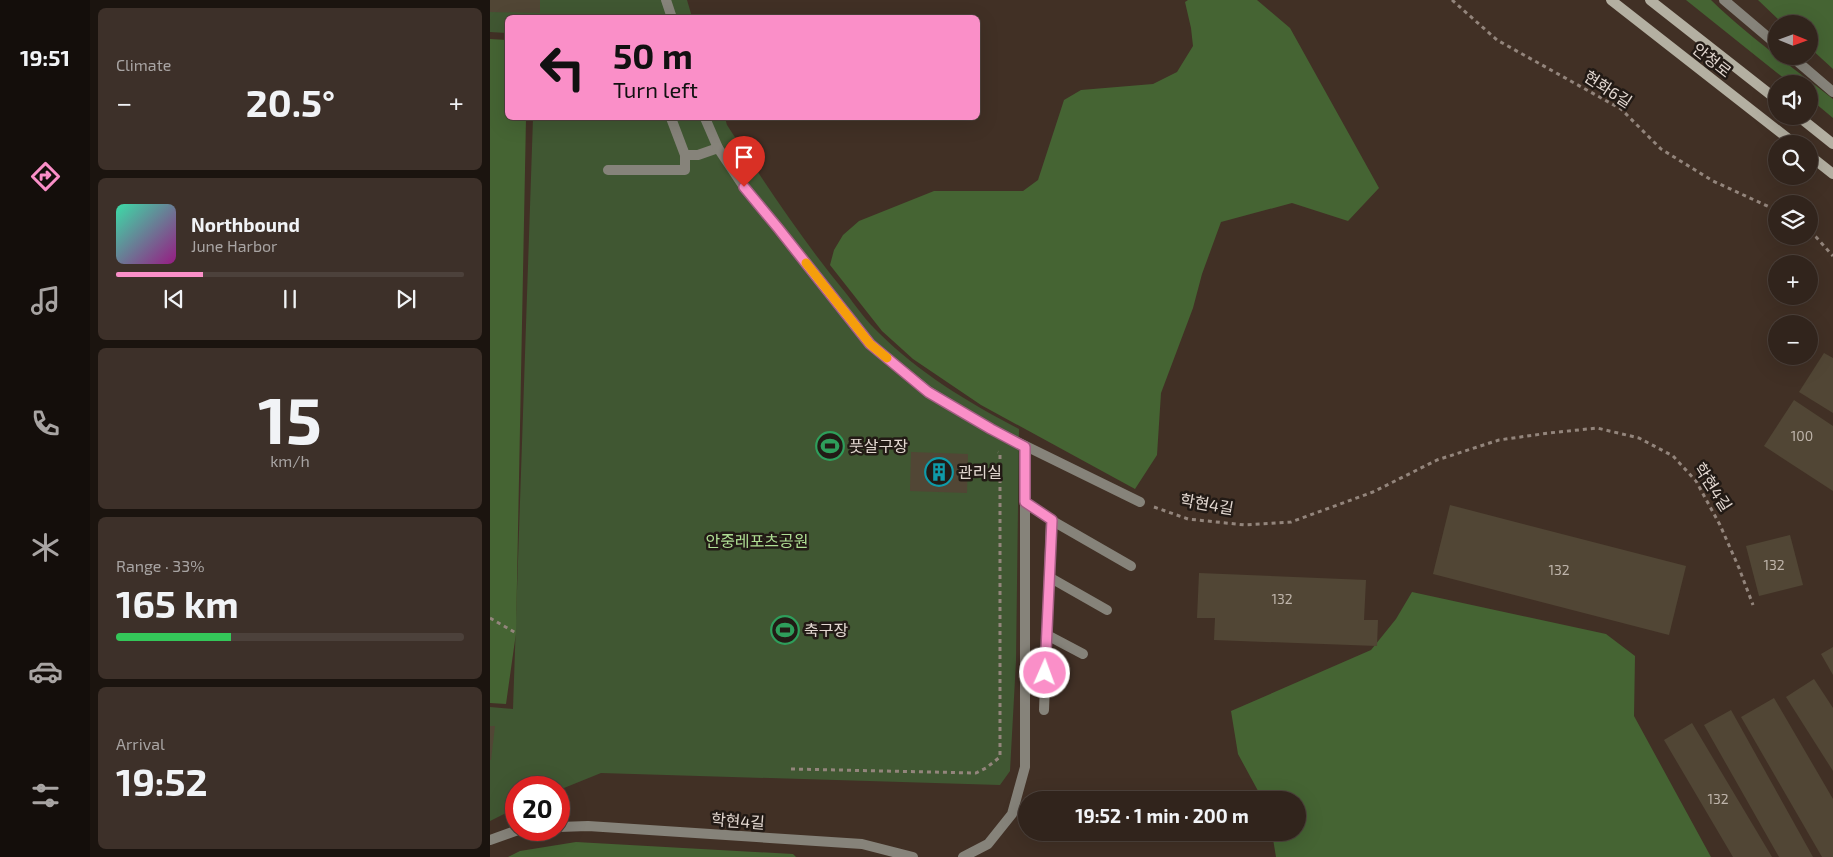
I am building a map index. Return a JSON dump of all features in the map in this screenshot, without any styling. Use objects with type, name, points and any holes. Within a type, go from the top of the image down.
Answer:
[{"type":"street","points":[[666,0],[671,15]]},
{"type":"street","name":"안청로","points":[[1611,0],[1784,135]]},
{"type":"street","name":"안청로","points":[[1650,0],[1768,93]]},
{"type":"street","points":[[1724,0],[1768,37]]},
{"type":"street","points":[[1801,65],[1833,92]]},
{"type":"street","points":[[608,170],[685,170],[685,155],[672,120]]},
{"type":"street","points":[[706,120],[718,148],[744,187],[870,344],[928,392],[991,429],[1140,502]]},
{"type":"street","points":[[1809,125],[1833,144]]},
{"type":"street","points":[[685,155],[698,155],[718,148]]},
{"type":"street","points":[[1818,162],[1833,174]]},
{"type":"street","points":[[963,857],[988,844],[1012,814],[1025,767],[1025,447]]},
{"type":"street","points":[[1025,502],[1131,566]]},
{"type":"street","points":[[1044,710],[1052,520]]},
{"type":"street","points":[[1049,577],[1107,610]]},
{"type":"street","points":[[1046,635],[1083,654]]},
{"type":"street","name":"학현4길","points":[[570,827],[588,826],[862,844],[913,857]]},
{"type":"street","points":[[490,840],[505,835]]},
{"type":"path","name":"현화6길","points":[[1452,0],[1497,40],[1621,109],[1661,149],[1713,181],[1768,206]]},
{"type":"path","points":[[1818,239],[1833,256]]},
{"type":"path","name":"학현4길","points":[[1140,502],[1188,519],[1245,525],[1291,522],[1373,492],[1437,460],[1499,440],[1549,432],[1597,428],[1639,438],[1673,456],[1696,481],[1720,525],[1753,605]]},
{"type":"path","points":[[791,769],[976,773],[1000,757],[1000,453],[992,448]]},
{"type":"path","points":[[490,618],[516,633]]},
{"type":"green space","points":[[490,0],[687,0],[691,15],[505,15],[505,33],[490,32]]},
{"type":"green space","points":[[1188,0],[1257,0],[1290,28],[1379,188],[1348,221],[1292,203],[1221,222],[1202,274],[1193,308],[1161,393],[1157,455],[1135,489],[981,405],[913,359],[882,331],[830,265],[834,250],[843,235],[859,221],[934,191],[1023,191],[1038,180],[1064,100],[1081,90],[1153,84],[1177,72],[1193,46],[1185,2]]},
{"type":"green space","points":[[1686,0],[1711,0],[1768,49],[1768,65],[1789,65],[1802,75],[1780,75]]},
{"type":"green space","points":[[1758,0],[1833,0],[1833,69],[1818,55],[1818,15],[1774,15]]},
{"type":"green space","points":[[490,39],[505,40],[505,120],[526,120],[516,633],[506,704],[490,703]]},
{"type":"green space","points":[[1818,87],[1833,99],[1833,118],[1818,106]]},
{"type":"green space","name":"안중레포츠공원","points":[[533,120],[726,120],[769,189],[829,272],[874,328],[894,348],[945,386],[1019,429],[1016,661],[1010,771],[1000,785],[601,773],[570,786],[570,776],[505,776],[505,814],[490,821],[490,707],[513,709]]},
{"type":"green space","points":[[1412,592],[1606,634],[1635,656],[1634,716],[1711,857],[1276,857],[1273,841],[1306,841],[1306,791],[1258,791],[1238,754],[1231,711],[1371,650],[1396,619]]},
{"type":"green space","points":[[576,842],[793,854],[796,857],[508,857],[520,851]]},
{"type":"building","points":[[490,0],[540,0],[540,13],[490,12]]},
{"type":"building","points":[[1824,353],[1833,358],[1833,413],[1799,392]]},
{"type":"building","points":[[1794,400],[1833,426],[1833,491],[1764,446]]},
{"type":"building","name":"관리실","points":[[911,452],[968,454],[967,493],[910,491]]},
{"type":"building","points":[[1450,505],[1686,566],[1669,635],[1433,574]]},
{"type":"building","points":[[1790,535],[1803,585],[1759,596],[1746,546]]},
{"type":"building","points":[[1199,573],[1366,580],[1364,620],[1378,620],[1377,646],[1214,640],[1215,618],[1197,618]]},
{"type":"building","points":[[1833,647],[1833,675],[1821,654]]},
{"type":"building","points":[[1814,679],[1833,708],[1833,771],[1786,697]]},
{"type":"building","points":[[1774,698],[1833,799],[1833,857],[1822,857],[1741,717]]},
{"type":"building","points":[[1731,710],[1813,857],[1779,857],[1704,725]]},
{"type":"building","points":[[1692,723],[1772,857],[1733,857],[1664,740]]},
{"type":"building","points":[[490,726],[495,726],[491,760],[490,760]]},
{"type":"slow traffic","points":[[806,263],[870,344],[887,358]]},
{"type":"place","name":"풋살구장","points":[[830,446]]},
{"type":"place","name":"관리실","points":[[939,472]]},
{"type":"place","name":"축구장","points":[[785,630]]},
{"type":"route","points":[[744,187],[870,344],[928,392],[1025,447],[1025,502],[1052,520],[1045,673]]}]
